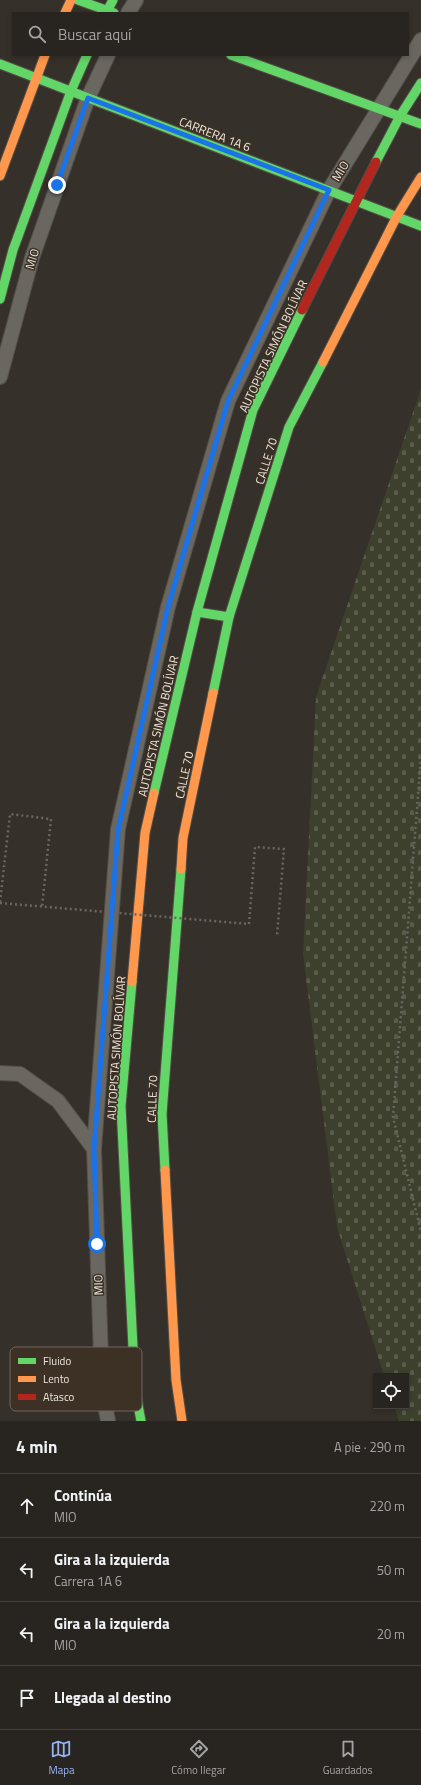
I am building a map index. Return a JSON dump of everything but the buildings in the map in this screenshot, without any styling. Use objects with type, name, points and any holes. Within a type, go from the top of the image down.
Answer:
[{"type":"main road","points":[[65,12],[71,0]]},
{"type":"main road","points":[[78,0],[109,12],[113,0]]},
{"type":"main road","points":[[0,176],[45,56]]},
{"type":"main road","points":[[0,299],[13,250],[71,91],[87,56]]},
{"type":"main road","points":[[234,56],[379,107],[421,124]]},
{"type":"main road","name":"CARRERA 1A 6","points":[[0,64],[421,226]]},
{"type":"main road","name":"AUTOPISTA SIMÓN BOLÍVAR","points":[[133,1347],[121,1106],[145,833],[197,612],[253,410],[356,201],[400,116],[421,83]]},
{"type":"main road","name":"CALLE 70","points":[[182,1421],[176,1380],[162,1114],[183,838],[229,616],[289,427],[397,216],[421,177]]},
{"type":"main road","points":[[197,612],[229,616]]},
{"type":"main road","name":"AUTOPISTA SIMÓN BOLÍVAR","points":[[139,1411],[141,1421]]},
{"type":"lane","points":[[129,12],[136,0]]},
{"type":"lane","name":"MIO","points":[[101,1347],[94,1149],[118,830],[168,607],[228,401],[329,190],[421,40]]},
{"type":"lane","name":"MIO","points":[[0,377],[32,258],[88,98],[108,56]]},
{"type":"lane","points":[[0,1073],[20,1074],[58,1101],[94,1149]]},
{"type":"lane","name":"MIO","points":[[106,1411],[108,1421]]},
{"type":"path","points":[[421,757],[393,1117],[421,1232]]},
{"type":"path","points":[[42,907],[51,819],[10,814],[0,903],[42,907],[249,924],[255,847],[284,849],[277,936]]},
{"type":"green space","points":[[421,389],[421,1421],[399,1421],[395,1409],[409,1409],[409,1373],[383,1373],[337,1227],[303,954],[316,697]]},
{"type":"traffic: fast","points":[[78,0],[111,12]]},
{"type":"traffic: fast","points":[[107,12],[113,0]]},
{"type":"traffic: fast","points":[[0,299],[13,250],[71,91],[87,56]]},
{"type":"traffic: fast","points":[[234,56],[421,124]]},
{"type":"traffic: fast","points":[[0,64],[421,226]]},
{"type":"traffic: fast","points":[[376,162],[400,116],[421,83]]},
{"type":"traffic: fast","points":[[154,793],[197,612],[253,410],[302,310]]},
{"type":"traffic: fast","points":[[213,693],[229,617],[289,427],[323,362]]},
{"type":"traffic: fast","points":[[197,612],[229,617]]},
{"type":"traffic: fast","points":[[165,1170],[162,1114],[181,869]]},
{"type":"traffic: fast","points":[[132,982],[121,1106],[133,1347]]},
{"type":"traffic: fast","points":[[139,1411],[141,1421]]},
{"type":"traffic: slow","points":[[65,12],[71,0]]},
{"type":"traffic: slow","points":[[0,176],[45,56]]},
{"type":"traffic: slow","points":[[323,362],[397,216],[421,177]]},
{"type":"traffic: slow","points":[[181,869],[183,838],[213,693]]},
{"type":"traffic: slow","points":[[132,982],[145,833],[154,793]]},
{"type":"traffic: slow","points":[[165,1170],[176,1380],[182,1421]]},
{"type":"traffic: jam","points":[[302,310],[376,162]]},
{"type":"route","points":[[57,185],[88,98],[329,190],[228,401],[168,607],[118,830],[94,1149],[97,1244]]}]
